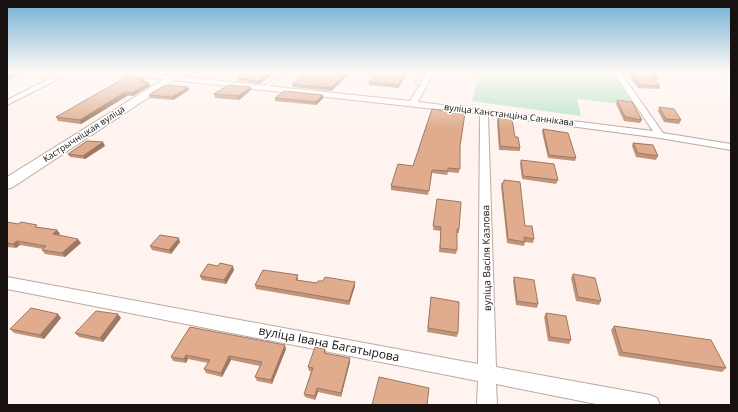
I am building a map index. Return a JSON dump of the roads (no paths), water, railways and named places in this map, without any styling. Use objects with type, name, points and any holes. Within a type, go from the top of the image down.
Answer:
[{"type":"main road","name":"Кастрычніцкая вуліца","points":[[7,184],[151,91]]},
{"type":"street","points":[[7,103],[30,91]]},
{"type":"street","name":"вуліца Канстанціна Саннікава","points":[[305,91],[413,103],[660,135],[731,147]]},
{"type":"street","points":[[413,103],[417,91]]},
{"type":"street","points":[[630,91],[660,135]]},
{"type":"street","name":"вуліца Васіля Казлова","points":[[484,112],[487,405]]},
{"type":"street","name":"вуліца Івана Багатырова","points":[[7,284],[650,405]]}]
